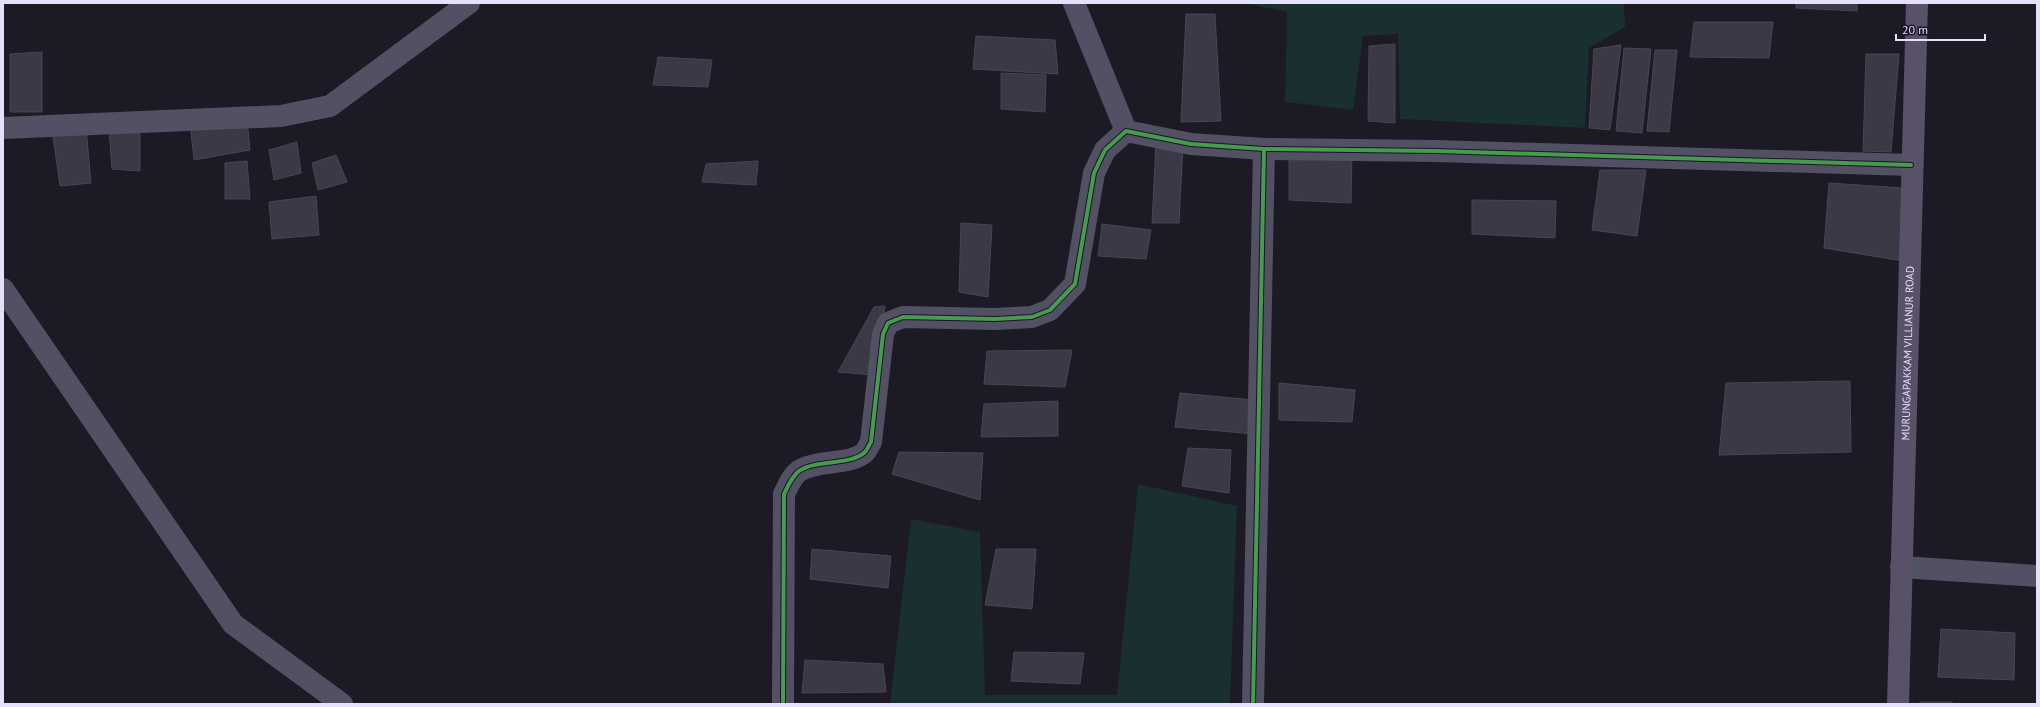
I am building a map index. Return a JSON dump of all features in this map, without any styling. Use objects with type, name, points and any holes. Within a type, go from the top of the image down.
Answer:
[{"type":"main road","name":"MURUNGAPAKKAM VILLIANUR ROAD","points":[[1898,704],[1911,165],[1917,3]]},
{"type":"street","points":[[3,128],[281,116],[330,106],[469,3]]},
{"type":"street","points":[[1074,3],[1126,131]]},
{"type":"street","points":[[1126,131],[1191,144],[1264,149],[1436,151],[1911,165]]},
{"type":"street","points":[[783,704],[784,494],[791,480],[799,471],[814,465],[857,457],[865,452],[871,442],[883,334],[888,323],[903,317],[995,319],[1032,317],[1050,310],[1075,284],[1094,173],[1105,150],[1126,131]]},
{"type":"street","points":[[1253,704],[1264,149]]},
{"type":"street","points":[[3,289],[233,624],[342,704]]},
{"type":"street","points":[[1902,567],[2037,576]]},
{"type":"green space","points":[[1245,3],[1624,3],[1625,27],[1589,48],[1585,128],[1400,119],[1398,34],[1363,36],[1353,110],[1285,102],[1287,12]]},
{"type":"green space","points":[[1138,484],[1237,506],[1230,704],[890,704],[911,519],[980,532],[985,695],[1117,695]]},
{"type":"building","points":[[1796,3],[1857,3],[1857,11],[1796,8]]},
{"type":"building","points":[[1186,14],[1215,14],[1221,121],[1181,122]]},
{"type":"building","points":[[1694,22],[1773,22],[1769,58],[1690,57]]},
{"type":"building","points":[[976,36],[1055,40],[1058,74],[973,69]]},
{"type":"building","points":[[1395,44],[1395,123],[1368,121],[1369,46]]},
{"type":"building","points":[[1621,45],[1610,130],[1589,128],[1594,49]]},
{"type":"building","points":[[1624,48],[1651,49],[1642,133],[1616,131]]},
{"type":"building","points":[[1655,50],[1677,50],[1669,132],[1647,131]]},
{"type":"building","points":[[42,52],[42,112],[10,112],[10,54]]},
{"type":"building","points":[[1866,54],[1899,54],[1891,152],[1863,151]]},
{"type":"building","points":[[658,57],[712,60],[708,87],[653,85]]},
{"type":"building","points":[[1001,73],[1046,75],[1045,112],[1001,109]]},
{"type":"building","points":[[247,120],[250,150],[194,160],[190,123]]},
{"type":"building","points":[[140,126],[140,171],[112,169],[109,128]]},
{"type":"building","points":[[86,128],[91,183],[60,186],[52,129]]},
{"type":"building","points":[[297,142],[301,173],[274,180],[269,150]]},
{"type":"building","points":[[1156,143],[1183,145],[1179,223],[1152,223]]},
{"type":"building","points":[[1289,152],[1352,153],[1351,203],[1289,200]]},
{"type":"building","points":[[336,155],[347,182],[318,190],[312,163]]},
{"type":"building","points":[[247,161],[250,199],[225,199],[225,163]]},
{"type":"building","points":[[758,161],[756,185],[702,182],[706,164]]},
{"type":"building","points":[[1600,170],[1646,170],[1637,236],[1592,230]]},
{"type":"building","points":[[1829,183],[1903,188],[1903,261],[1824,248]]},
{"type":"building","points":[[316,196],[319,235],[272,239],[269,202]]},
{"type":"building","points":[[1472,200],[1556,201],[1555,238],[1472,234]]},
{"type":"building","points":[[961,223],[992,225],[988,297],[959,292]]},
{"type":"building","points":[[1102,224],[1151,230],[1146,259],[1098,256]]},
{"type":"building","points":[[885,306],[873,375],[838,372],[874,307]]},
{"type":"building","points":[[1072,350],[1065,387],[984,384],[987,351]]},
{"type":"building","points":[[1850,381],[1851,452],[1719,455],[1726,383]]},
{"type":"building","points":[[1279,383],[1355,390],[1352,422],[1279,420]]},
{"type":"building","points":[[1180,393],[1253,400],[1254,434],[1175,427]]},
{"type":"building","points":[[1058,401],[1058,436],[981,437],[984,404]]},
{"type":"building","points":[[1188,448],[1231,450],[1229,493],[1182,486]]},
{"type":"building","points":[[899,452],[983,453],[980,500],[892,474]]},
{"type":"building","points":[[812,549],[891,556],[888,588],[810,579]]},
{"type":"building","points":[[996,549],[1036,549],[1032,609],[985,605]]},
{"type":"building","points":[[1941,629],[2015,633],[2014,680],[1938,677]]},
{"type":"building","points":[[1014,652],[1084,653],[1080,684],[1011,681]]},
{"type":"building","points":[[805,660],[883,664],[886,692],[802,693]]},
{"type":"building","points":[[1920,702],[1952,702],[1952,704],[1920,704]]},
{"type":"cycle path","points":[[783,704],[784,494],[790,481],[799,471],[806,467],[851,459],[865,452],[871,442],[883,334],[888,323],[903,317],[995,319],[1032,317],[1050,310],[1075,284],[1094,173],[1105,150],[1126,131],[1191,144],[1264,149],[1436,151],[1911,165]]},
{"type":"cycle path","points":[[1253,704],[1264,149]]}]
